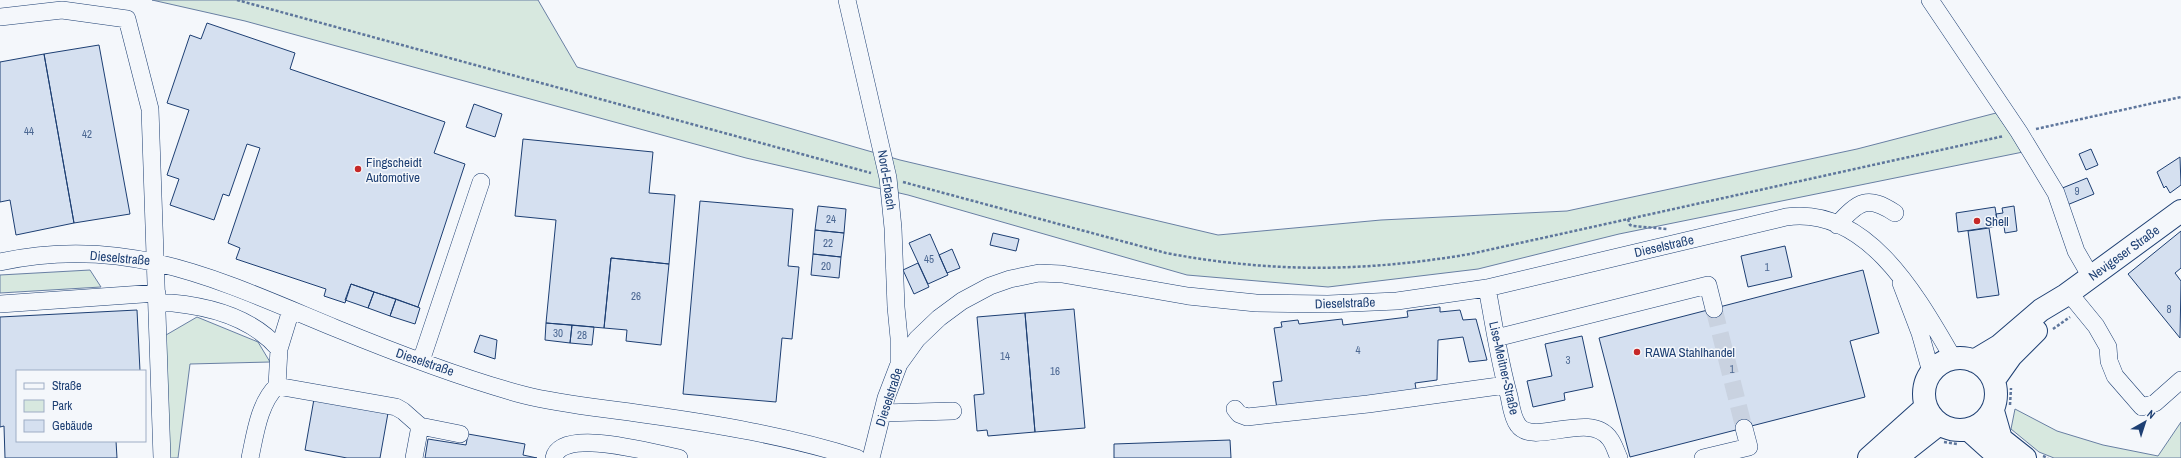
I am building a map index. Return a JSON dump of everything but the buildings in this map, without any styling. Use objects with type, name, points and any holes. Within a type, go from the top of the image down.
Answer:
[{"type":"main road","name":"Nevigeser Straße","points":[[1964,359],[1999,346],[2041,310],[2068,294],[2181,211]]},
{"type":"main road","name":"Nevigeser Straße","points":[[2002,383],[2011,356],[2049,318],[2068,294]]},
{"type":"main road","points":[[1940,433],[1926,407],[1924,389],[1931,372],[1941,363],[1964,359],[1982,366],[2002,383],[1997,396],[2000,411],[2001,439],[2026,458]]},
{"type":"main road","points":[[1869,458],[1926,407]]},
{"type":"main road","points":[[1966,438],[2000,411]]},
{"type":"main road","points":[[1896,458],[1940,433],[1953,430],[2000,458]]},
{"type":"street","name":"Nord-Erbach","points":[[847,0],[888,178],[893,228],[896,307],[899,338],[898,364]]},
{"type":"street","points":[[1930,0],[2019,132],[2056,193],[2076,251],[2091,276]]},
{"type":"street","points":[[0,17],[62,10],[127,19],[150,109],[162,458]]},
{"type":"street","points":[[421,361],[481,182]]},
{"type":"street","points":[[1837,225],[1846,215],[1865,202],[1880,203],[1895,213]]},
{"type":"street","name":"Dieselstraße","points":[[871,458],[882,413],[898,364],[917,339],[939,318],[962,301],[990,286],[1039,273],[1080,276],[1188,296],[1256,302],[1328,304],[1397,301],[1487,288],[1786,217],[1808,216],[1837,225],[1865,241],[1884,256],[1916,295],[1964,359]]},
{"type":"street","name":"Dieselstraße","points":[[0,262],[38,256],[92,254],[114,255],[156,261],[218,280],[382,347],[526,395],[760,432],[822,446],[857,458]]},
{"type":"street","name":"Dieselstraße","points":[[1897,272],[1908,305],[1920,333],[1931,372]]},
{"type":"street","points":[[1496,338],[1708,285],[1714,309]]},
{"type":"street","name":"Lise-Meitner-Straße","points":[[1487,288],[1506,385],[1514,418],[1519,426],[1526,430],[1539,432],[1578,426],[1596,429],[1609,438],[1619,458]]},
{"type":"street","points":[[2068,294],[2096,326],[2108,347],[2109,361],[2115,376],[2142,407],[2155,403],[2181,380]]},
{"type":"street","points":[[0,304],[157,297],[213,310],[255,328],[265,334],[279,349]]},
{"type":"street","points":[[250,458],[264,403],[270,392],[277,386],[279,349],[291,310]]},
{"type":"street","points":[[1235,409],[1239,414],[1247,417],[1368,404],[1506,385]]},
{"type":"street","points":[[277,386],[396,407],[403,411],[420,426],[460,434]]},
{"type":"street","points":[[882,413],[953,411]]},
{"type":"street","points":[[414,458],[420,426]]},
{"type":"street","points":[[1703,458],[1748,447],[1744,428]]},
{"type":"street","points":[[554,458],[558,449],[571,443],[591,442],[679,458]]},
{"type":"path","points":[[237,0],[1048,223],[1166,253],[1200,260],[1288,268],[1354,268],[1412,264],[1470,254],[2181,97]]},
{"type":"path","points":[[1628,219],[1630,225],[1633,226],[1660,227],[1666,228],[1670,232],[1663,234]]},
{"type":"path","points":[[2000,411],[2002,383]]},
{"type":"path","points":[[1940,433],[1966,438]]},
{"type":"green space","points":[[152,0],[538,0],[577,67],[900,160],[1218,235],[1381,220],[1567,211],[1857,149],[1996,113],[2023,152],[1619,234],[1478,269],[1328,287],[1187,275],[908,195],[746,158],[245,21]]},
{"type":"green space","points":[[90,270],[101,287],[0,293],[0,275]]},
{"type":"green space","points":[[197,317],[258,342],[270,362],[190,364],[178,458],[162,458],[154,342]]},
{"type":"green space","points":[[2015,409],[2057,431],[2103,445],[2158,456],[2181,422],[2181,458],[2054,458],[2039,452],[2011,429]]},
{"type":"tunnel","points":[[1714,309],[1744,428]]},
{"type":"place","name":"Fingscheidt Automotive","points":[[358,169]]},
{"type":"place","name":"Shell","points":[[1977,221]]},
{"type":"place","name":"RAWA Stahlhandel","points":[[1637,352]]}]
